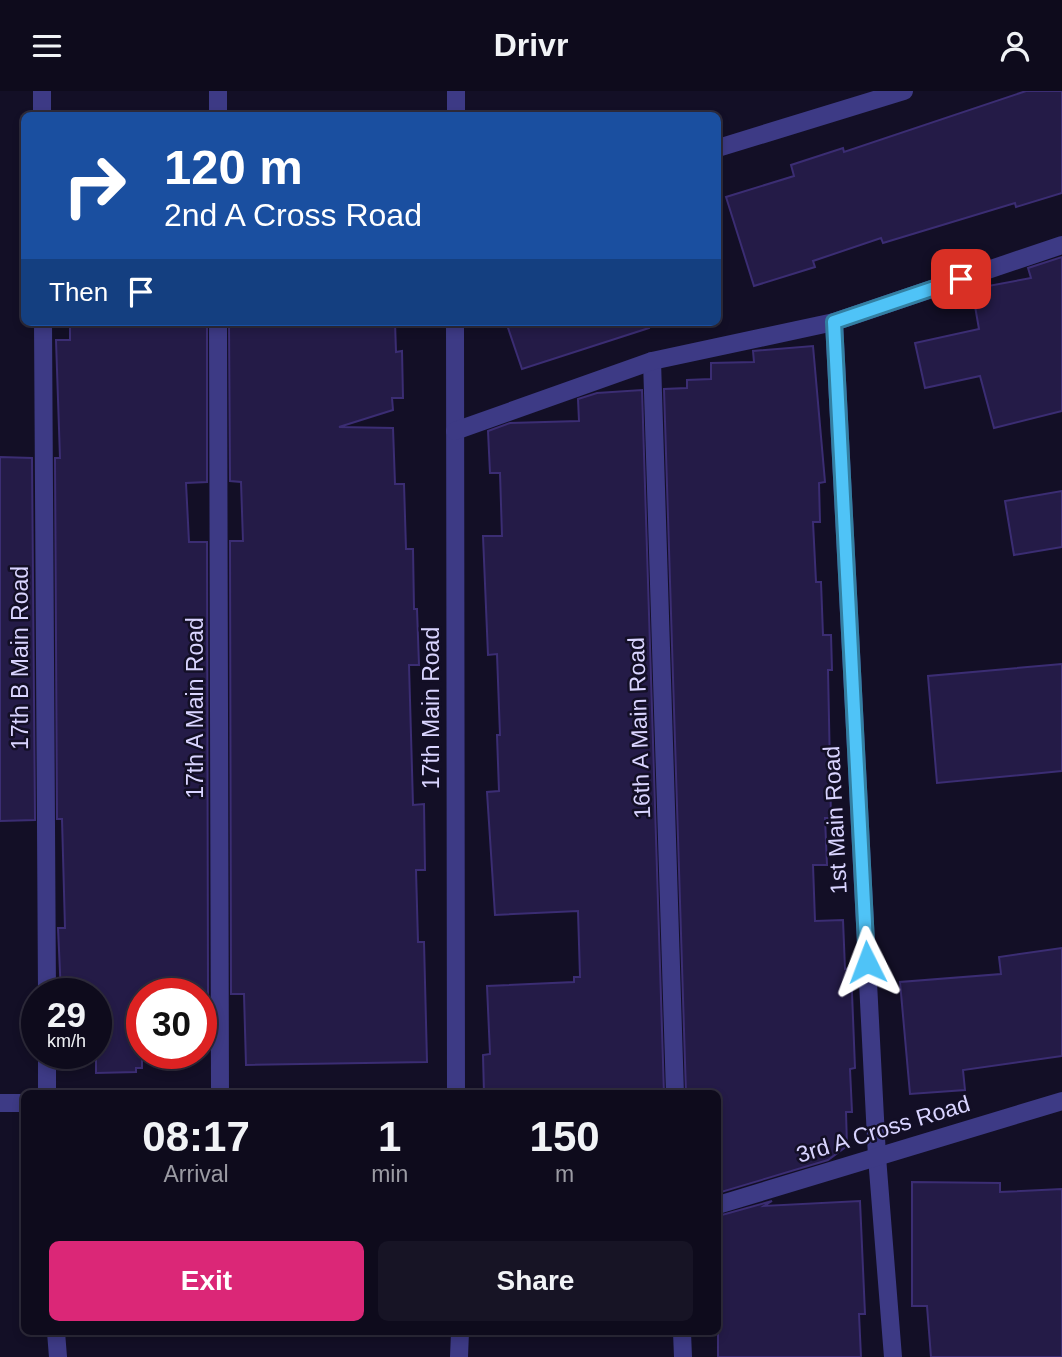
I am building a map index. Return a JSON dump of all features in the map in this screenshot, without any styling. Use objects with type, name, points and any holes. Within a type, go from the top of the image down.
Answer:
[{"type":"street","points":[[42,91],[42,112]]},
{"type":"street","points":[[218,91],[218,112]]},
{"type":"street","points":[[456,91],[456,112]]},
{"type":"street","points":[[721,147],[904,91]]},
{"type":"street","points":[[455,431],[652,361],[834,322],[1062,245]]},
{"type":"street","name":"1st Main Road","points":[[834,322],[877,1157],[893,1357]]},
{"type":"street","name":"17th B Main Road","points":[[43,326],[47,978]]},
{"type":"street","name":"17th A Main Road","points":[[218,326],[220,1090]]},
{"type":"street","name":"17th Main Road","points":[[455,326],[456,1090]]},
{"type":"street","name":"16th A Main Road","points":[[652,361],[675,1090]]},
{"type":"street","points":[[47,1069],[47,1090]]},
{"type":"street","name":"3rd A Cross Road","points":[[721,1204],[1062,1101]]},
{"type":"street","points":[[0,1103],[21,1103]]},
{"type":"street","points":[[56,1335],[58,1357]]},
{"type":"street","points":[[460,1335],[460,1357]]},
{"type":"street","points":[[682,1335],[683,1357]]},
{"type":"building","points":[[1026,91],[1062,91],[1062,193],[1016,207],[1015,203],[883,243],[881,238],[813,261],[815,267],[754,286],[726,197],[794,176],[791,165],[843,148],[844,152]]},
{"type":"building","points":[[1062,257],[1062,411],[994,428],[980,376],[925,388],[915,343],[979,329],[972,289],[1031,278],[1028,268]]},
{"type":"building","points":[[70,326],[207,326],[207,482],[186,483],[189,542],[207,542],[208,978],[126,978],[126,1069],[136,1069],[136,1072],[96,1073],[96,1069],[112,1069],[112,978],[60,978],[58,928],[65,928],[62,819],[57,819],[55,458],[60,458],[56,340],[70,340]]},
{"type":"building","points":[[229,326],[395,326],[396,352],[402,351],[403,398],[392,398],[393,410],[339,427],[393,428],[395,484],[404,484],[406,549],[413,549],[414,609],[417,609],[419,665],[409,665],[413,805],[424,804],[425,870],[416,870],[418,942],[424,942],[427,1062],[246,1065],[244,994],[231,994],[230,541],[243,541],[241,482],[230,481]]},
{"type":"building","points":[[507,326],[649,326],[649,328],[522,369]]},
{"type":"building","points":[[813,346],[825,482],[819,483],[820,522],[813,522],[816,582],[821,582],[823,635],[831,635],[832,670],[828,670],[831,818],[825,818],[827,865],[813,865],[815,921],[843,920],[845,969],[851,968],[855,1068],[850,1069],[852,1112],[846,1112],[847,1146],[828,1160],[721,1192],[721,1090],[686,1090],[664,389],[687,388],[687,380],[711,379],[711,363],[754,362],[753,351]]},
{"type":"building","points":[[642,390],[664,1090],[484,1090],[483,1055],[490,1054],[487,986],[574,982],[574,977],[580,977],[578,911],[495,915],[487,792],[499,791],[497,735],[500,735],[497,654],[488,655],[483,536],[502,536],[500,473],[490,473],[488,431],[510,423],[579,421],[578,399],[597,393]]},
{"type":"building","points":[[0,457],[32,458],[35,820],[0,821]]},
{"type":"building","points":[[1062,491],[1062,547],[1014,555],[1005,501]]},
{"type":"building","points":[[1062,664],[1062,771],[937,783],[928,676]]},
{"type":"building","points":[[1062,948],[1062,1056],[963,1070],[965,1090],[910,1094],[900,982],[1001,974],[999,957]]},
{"type":"building","points":[[912,1182],[1000,1183],[1000,1192],[1062,1189],[1062,1357],[931,1357],[927,1306],[912,1306]]},
{"type":"building","points":[[772,1201],[764,1206],[860,1201],[865,1314],[859,1314],[861,1357],[718,1357],[718,1335],[721,1335],[721,1215]]},
{"type":"route","points":[[867,962],[834,322],[961,279]]}]
